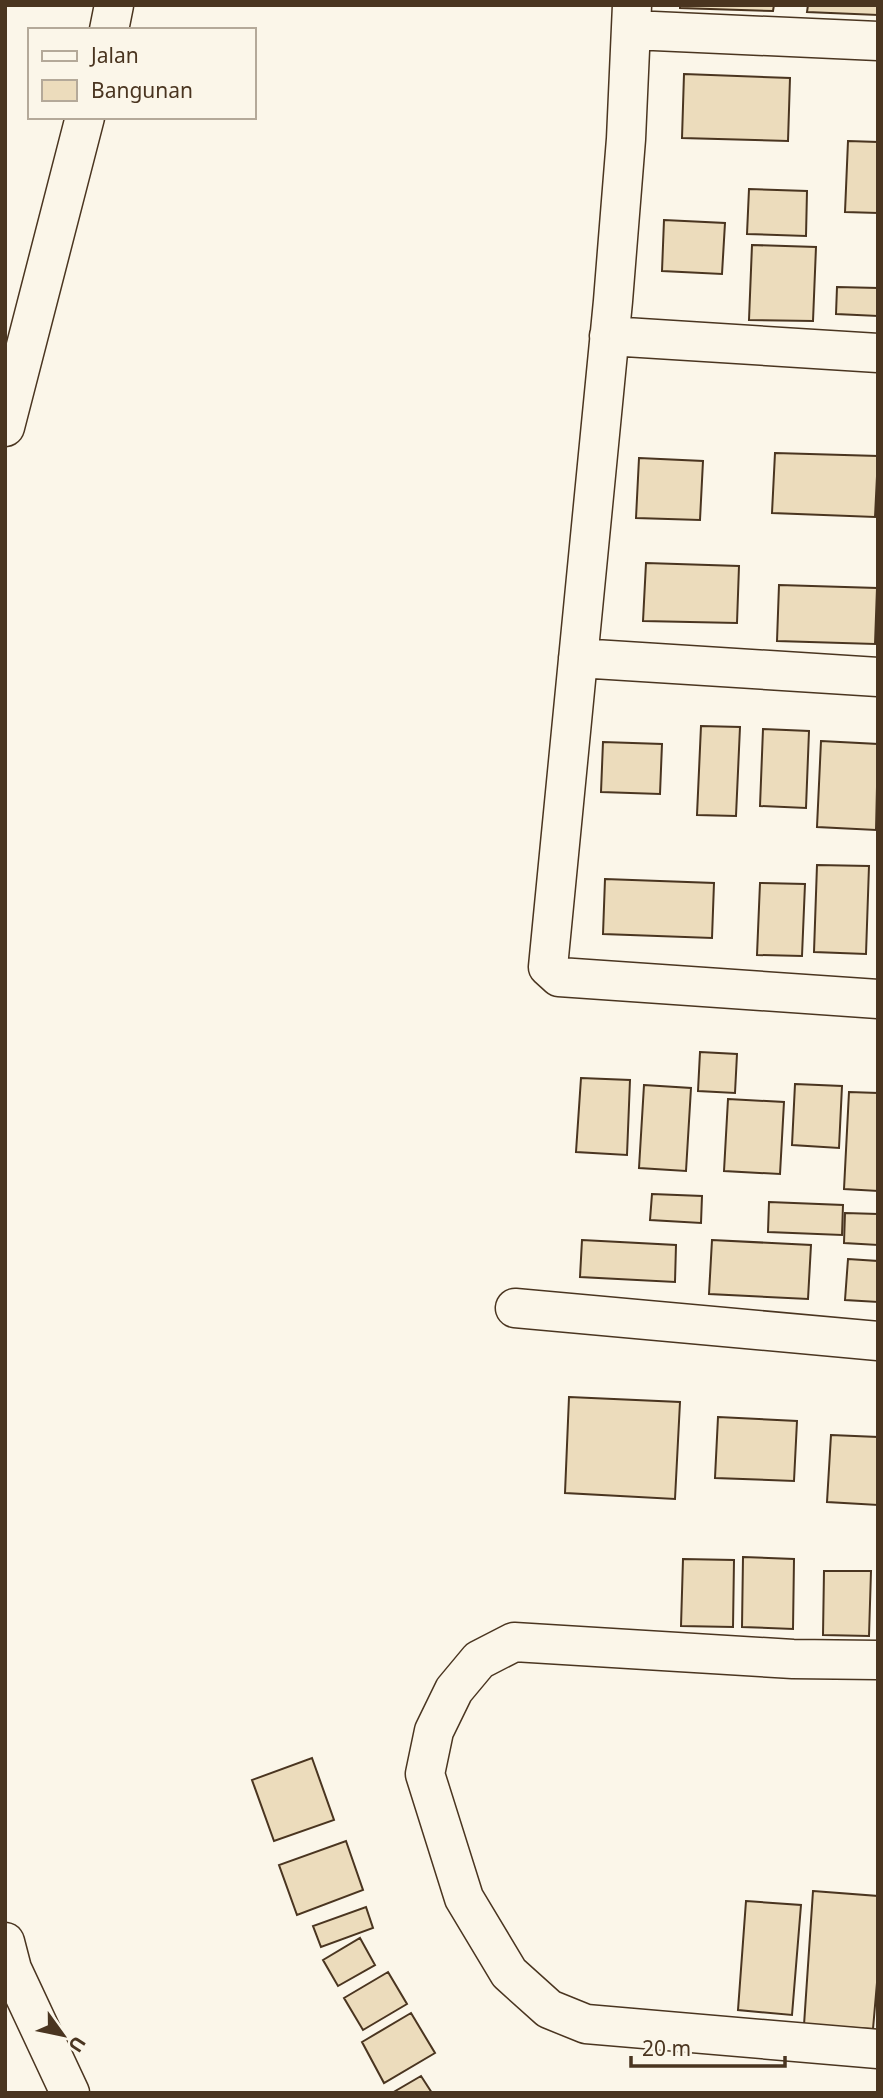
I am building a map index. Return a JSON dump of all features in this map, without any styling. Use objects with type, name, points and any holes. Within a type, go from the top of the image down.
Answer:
[{"type":"street","points":[[109,28],[114,5]]},
{"type":"street","points":[[878,41],[632,18],[609,336],[548,967],[559,978],[878,999]]},
{"type":"street","points":[[5,428],[85,119]]},
{"type":"street","points":[[609,336],[878,354]]},
{"type":"street","points":[[578,658],[878,677]]},
{"type":"street","points":[[515,1308],[878,1341]]},
{"type":"street","points":[[878,1660],[793,1659],[514,1642],[479,1660],[454,1690],[434,1731],[425,1774],[464,1898],[509,1973],[549,2009],[586,2024],[878,2049]]},
{"type":"street","points":[[5,1941],[12,1969],[70,2093]]},
{"type":"building","points":[[680,5],[774,5],[773,11],[680,8]]},
{"type":"building","points":[[808,5],[878,5],[878,15],[807,12]]},
{"type":"building","points":[[684,74],[790,78],[788,141],[682,138]]},
{"type":"building","points":[[848,141],[878,142],[878,213],[845,212]]},
{"type":"building","points":[[749,189],[807,191],[806,236],[747,234]]},
{"type":"building","points":[[664,220],[725,223],[722,274],[662,271]]},
{"type":"building","points":[[752,245],[816,247],[813,321],[749,320]]},
{"type":"building","points":[[837,287],[878,288],[878,316],[836,314]]},
{"type":"building","points":[[775,453],[878,456],[875,517],[772,513]]},
{"type":"building","points":[[639,458],[703,461],[700,520],[636,518]]},
{"type":"building","points":[[646,563],[739,566],[737,623],[643,621]]},
{"type":"building","points":[[779,585],[877,588],[875,644],[777,641]]},
{"type":"building","points":[[701,726],[740,727],[736,816],[697,815]]},
{"type":"building","points":[[763,729],[809,731],[806,808],[760,806]]},
{"type":"building","points":[[821,741],[878,744],[876,830],[817,827]]},
{"type":"building","points":[[603,742],[662,744],[660,794],[601,792]]},
{"type":"building","points":[[817,865],[869,866],[866,954],[814,952]]},
{"type":"building","points":[[605,879],[714,883],[712,938],[603,934]]},
{"type":"building","points":[[760,883],[805,884],[802,956],[757,955]]},
{"type":"building","points":[[700,1052],[737,1054],[735,1093],[698,1091]]},
{"type":"building","points":[[581,1078],[630,1080],[627,1155],[576,1152]]},
{"type":"building","points":[[795,1084],[842,1086],[839,1148],[792,1145]]},
{"type":"building","points":[[644,1085],[691,1088],[686,1171],[639,1168]]},
{"type":"building","points":[[849,1092],[878,1093],[878,1191],[844,1189]]},
{"type":"building","points":[[728,1099],[784,1102],[780,1174],[724,1171]]},
{"type":"building","points":[[652,1194],[702,1196],[701,1223],[650,1220]]},
{"type":"building","points":[[769,1202],[843,1205],[842,1235],[768,1232]]},
{"type":"building","points":[[845,1213],[878,1214],[878,1245],[844,1243]]},
{"type":"building","points":[[582,1240],[676,1245],[675,1282],[580,1277]]},
{"type":"building","points":[[712,1240],[811,1245],[808,1299],[709,1294]]},
{"type":"building","points":[[848,1259],[878,1261],[878,1302],[845,1300]]},
{"type":"building","points":[[569,1397],[680,1402],[675,1499],[565,1493]]},
{"type":"building","points":[[718,1417],[797,1421],[794,1481],[715,1478]]},
{"type":"building","points":[[831,1435],[878,1437],[878,1505],[827,1502]]},
{"type":"building","points":[[743,1557],[794,1559],[793,1629],[742,1627]]},
{"type":"building","points":[[683,1559],[734,1560],[733,1627],[681,1626]]},
{"type":"building","points":[[824,1571],[871,1571],[869,1636],[823,1635]]},
{"type":"building","points":[[312,1758],[334,1820],[274,1841],[252,1780]]},
{"type":"building","points":[[346,1841],[363,1890],[297,1915],[279,1865]]},
{"type":"building","points":[[813,1891],[878,1896],[878,1971],[873,2029],[804,2025]]},
{"type":"building","points":[[746,1901],[801,1905],[792,2015],[738,2010]]},
{"type":"building","points":[[366,1907],[373,1928],[321,1947],[313,1926]]},
{"type":"building","points":[[360,1938],[375,1965],[338,1986],[323,1960]]},
{"type":"building","points":[[388,1972],[407,2004],[363,2030],[344,1998]]},
{"type":"building","points":[[411,2013],[435,2053],[384,2083],[362,2042]]},
{"type":"building","points":[[421,2076],[432,2093],[392,2093]]}]
